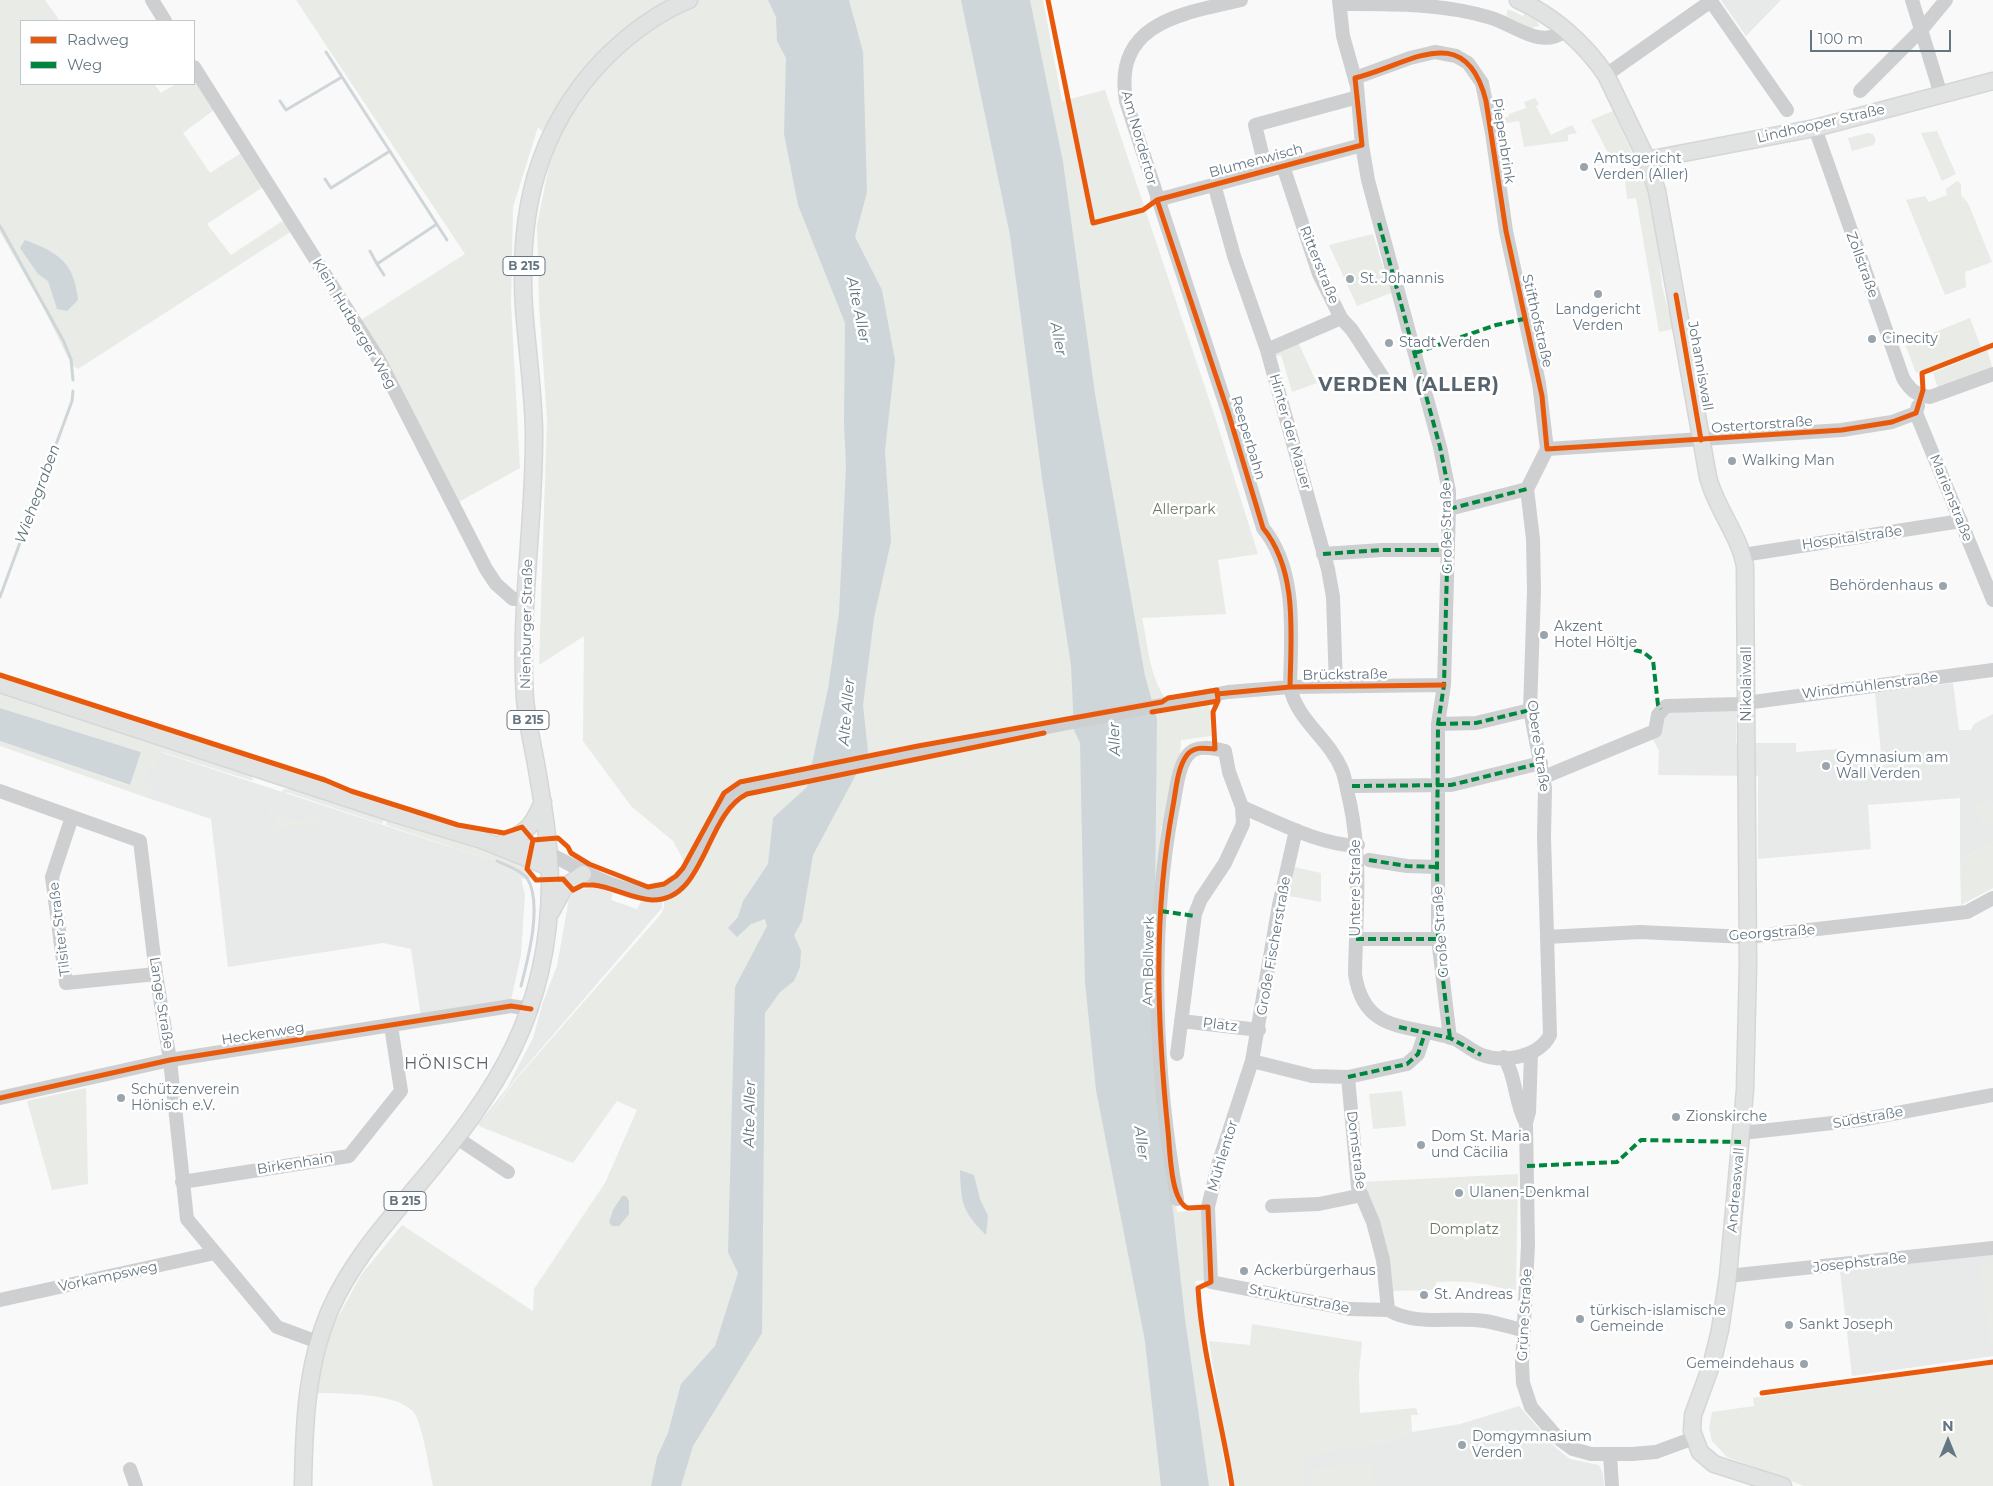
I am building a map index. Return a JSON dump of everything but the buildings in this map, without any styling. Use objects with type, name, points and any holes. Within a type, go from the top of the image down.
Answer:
[{"type":"main road","name":"Nienburger Straße","points":[[303,1486],[305,1419],[312,1370],[318,1342],[341,1288],[364,1253],[457,1138],[490,1093],[510,1055],[530,1009],[542,968],[549,916],[549,860],[526,702],[524,658],[534,440],[533,395],[524,305],[525,225],[538,168],[557,120],[586,78],[628,36],[674,6],[689,0]]},
{"type":"main road","name":"Johanniswall","points":[[1518,0],[1565,31],[1586,50],[1606,74],[1647,160],[1662,219],[1701,440]]},
{"type":"main road","name":"Lindhooper Straße","points":[[1647,160],[1815,128],[1993,81]]},
{"type":"main road","name":"Nikolaiwall","points":[[1701,440],[1713,497],[1743,555],[1747,593],[1748,937]]},
{"type":"main road","points":[[0,684],[392,813],[549,860]]},
{"type":"main road","points":[[508,842],[526,831],[534,821],[542,802]]},
{"type":"main road","points":[[482,840],[508,842],[549,860]]},
{"type":"main road","points":[[549,916],[564,888],[586,874]]},
{"type":"main road","name":"Andreaswall","points":[[1694,1438],[1692,1420],[1716,1347],[1728,1276],[1742,1133],[1747,1051],[1748,937]]},
{"type":"main road","points":[[1694,1438],[1700,1452],[1714,1464],[1783,1486]]},
{"type":"street","points":[[152,0],[164,20]]},
{"type":"street","name":"Am Nordertor","points":[[1157,200],[1126,101],[1124,81],[1128,57],[1140,38],[1161,23],[1241,0]]},
{"type":"street","points":[[1912,0],[1941,96]]},
{"type":"street","points":[[1860,91],[1922,29],[1946,0]]},
{"type":"street","points":[[1606,74],[1710,1],[1787,110]]},
{"type":"street","points":[[1340,2],[1458,10],[1490,17],[1544,40],[1558,36],[1565,31]]},
{"type":"street","name":"Große Straße","points":[[1340,2],[1343,36],[1355,78],[1358,97],[1362,145],[1379,223],[1440,447],[1449,491],[1444,685],[1438,724],[1437,867],[1438,939],[1450,1038]]},
{"type":"street","points":[[1528,33],[1539,32],[1551,20]]},
{"type":"street","name":"Piepenbrink","points":[[1355,78],[1410,58],[1434,52],[1456,56],[1468,63],[1482,83],[1500,198]]},
{"type":"street","name":"Klein Hutberger Weg","points":[[195,69],[379,360],[486,569],[496,584],[512,599],[526,599]]},
{"type":"street","points":[[1266,170],[1254,125],[1358,97]]},
{"type":"street","name":"Zollstraße","points":[[1815,128],[1903,378],[1909,388],[1920,395]]},
{"type":"street","name":"Blumenwisch","points":[[1157,200],[1362,145]]},
{"type":"street","name":"Ritterstraße","points":[[1283,166],[1309,249],[1341,318],[1352,330],[1386,382]]},
{"type":"street","name":"Hinter der Mauer","points":[[1214,184],[1234,256],[1267,350],[1324,554],[1333,597],[1336,686]]},
{"type":"street","name":"Stifthofstraße","points":[[1500,198],[1539,382],[1547,449]]},
{"type":"street","name":"Reeperbahn","points":[[1157,200],[1228,412],[1263,528],[1274,541],[1281,561],[1291,610],[1290,687]]},
{"type":"street","points":[[1267,350],[1341,318]]},
{"type":"street","points":[[1916,413],[1920,395],[1930,397],[1993,374]]},
{"type":"street","name":"Ostertorstraße","points":[[1547,449],[1859,428],[1892,422],[1916,413]]},
{"type":"street","name":"Marienstraße","points":[[1916,413],[1993,600]]},
{"type":"street","points":[[1450,509],[1527,489],[1547,449]]},
{"type":"street","name":"Obere Straße","points":[[1527,489],[1533,539],[1534,583],[1530,710],[1542,770],[1546,802],[1544,837],[1550,1034],[1544,1044],[1531,1054]]},
{"type":"street","name":"Hospitalstraße","points":[[1743,555],[1961,521]]},
{"type":"street","points":[[1324,554],[1381,550],[1448,550]]},
{"type":"street","name":"Windmühlenstraße","points":[[1542,770],[1655,731],[1658,715],[1666,706],[1747,702],[1993,670]]},
{"type":"street","name":"Brückstraße","points":[[549,860],[646,893],[670,888],[687,873],[727,799],[740,789],[758,784],[1228,692],[1290,687],[1444,685]]},
{"type":"street","name":"Untere Straße","points":[[1290,687],[1295,704],[1305,722],[1331,750],[1342,772],[1358,845],[1355,974],[1363,1000],[1377,1017],[1399,1027],[1450,1038],[1481,1055],[1504,1057]]},
{"type":"street","points":[[1438,724],[1476,723],[1530,710]]},
{"type":"street","name":"Am Bollwerk","points":[[1177,1199],[1159,1040],[1158,973],[1164,857],[1178,783],[1187,755],[1196,748],[1215,748],[1225,751],[1242,807]]},
{"type":"street","points":[[1352,786],[1452,785],[1542,770]]},
{"type":"street","name":"Lange Straße","points":[[0,791],[140,840],[156,974],[170,1060],[187,1220],[277,1327],[318,1342]]},
{"type":"street","points":[[1177,1054],[1195,914],[1201,899],[1225,863],[1243,824],[1242,807],[1296,830],[1348,846],[1358,845]]},
{"type":"street","name":"Tilsiter Straße","points":[[72,817],[52,877],[66,984],[156,974]]},
{"type":"street","name":"Große Fischerstraße","points":[[1252,1061],[1259,1030],[1279,905],[1296,830]]},
{"type":"street","points":[[1369,860],[1407,866],[1437,867]]},
{"type":"street","name":"Georgstraße","points":[[1547,937],[1640,932],[1748,937],[1967,912],[1993,898]]},
{"type":"street","points":[[1356,939],[1438,939]]},
{"type":"street","name":"Heckenweg","points":[[0,1098],[170,1060],[426,1021],[438,1016],[511,1006],[530,1009]]},
{"type":"street","name":"Platz","points":[[1181,1021],[1259,1030]]},
{"type":"street","name":"Birkenhain","points":[[182,1182],[349,1156],[401,1091],[391,1026]]},
{"type":"street","points":[[1252,1061],[1312,1076],[1348,1077],[1407,1064],[1418,1054],[1424,1033]]},
{"type":"street","points":[[1531,1054],[1530,1112],[1526,1123],[1520,1112],[1512,1072],[1504,1057],[1531,1054]]},
{"type":"street","name":"Mühlentor","points":[[1211,1282],[1208,1207],[1219,1162],[1252,1061]]},
{"type":"street","name":"Domstraße","points":[[1348,1077],[1358,1187],[1374,1222],[1383,1260],[1388,1310]]},
{"type":"street","name":"Südstraße","points":[[1742,1133],[1860,1120],[1993,1095]]},
{"type":"street","name":"Grüne Straße","points":[[1526,1123],[1528,1245],[1523,1330],[1523,1384],[1531,1407],[1558,1438],[1573,1449],[1590,1454],[1610,1455],[1656,1452],[1694,1438]]},
{"type":"street","points":[[457,1138],[508,1172]]},
{"type":"street","points":[[1272,1206],[1319,1204],[1362,1195]]},
{"type":"street","name":"Josephstraße","points":[[1728,1276],[1993,1248]]},
{"type":"street","name":"Vorkampsweg","points":[[0,1300],[215,1253]]},
{"type":"street","name":"Strukturstraße","points":[[1211,1282],[1349,1309],[1388,1310]]},
{"type":"street","points":[[1388,1310],[1403,1318],[1415,1320],[1484,1321],[1523,1330]]},
{"type":"street","points":[[1610,1455],[1612,1486]]},
{"type":"street","points":[[130,1469],[136,1486]]},
{"type":"shaded area","points":[[1721,0],[1781,0],[1746,36]]},
{"type":"shaded area","name":"Gymnasium am Wall Verden","points":[[1953,683],[1959,730],[1971,730],[1974,724],[1993,714],[1993,842],[1960,860],[1960,798],[1868,805],[1871,849],[1758,859],[1758,776],[1658,775],[1659,751],[1652,738],[1666,711],[1736,707],[1736,743],[1796,743],[1796,752],[1838,749],[1840,756],[1881,753],[1875,693]]},
{"type":"shaded area","points":[[151,749],[490,860],[521,877],[525,895],[521,955],[511,1000],[421,1017],[411,949],[383,943],[228,967],[211,819],[136,794]]},
{"type":"shaded area","points":[[593,887],[613,893],[611,900],[637,909],[641,902],[662,899],[662,908],[516,1078],[481,1127],[478,1124],[507,1088],[533,1038],[543,1002],[557,966],[569,898],[575,891]]},
{"type":"shaded area","points":[[1993,1255],[1993,1356],[1852,1376],[1840,1271]]},
{"type":"shaded area","name":"Domgymnasium Verden","points":[[1519,1406],[1555,1447],[1570,1459],[1599,1465],[1603,1473],[1604,1486],[1241,1486],[1274,1427],[1382,1443],[1412,1432],[1460,1424]]},
{"type":"green space","points":[[0,0],[45,0],[59,20],[20,20],[20,85],[155,85],[161,93],[174,85],[195,85],[195,77],[214,110],[183,133],[210,173],[241,153],[263,187],[207,224],[231,255],[284,220],[292,231],[78,369],[71,364],[42,305],[0,232]]},
{"type":"green space","name":"Allerpark","points":[[296,0],[1043,0],[1062,101],[1105,90],[1216,420],[1258,554],[1218,560],[1226,614],[1142,618],[1152,669],[1165,698],[1159,700],[1162,712],[1210,703],[1211,736],[1181,740],[1180,754],[1164,826],[1161,826],[1155,982],[1163,1097],[1177,1212],[1205,1209],[1207,1280],[1195,1281],[1228,1486],[433,1486],[420,1426],[411,1409],[386,1398],[354,1394],[314,1393],[333,1326],[361,1275],[402,1225],[533,1311],[534,1289],[605,1183],[637,1110],[617,1101],[573,1163],[481,1127],[517,1078],[661,914],[664,907],[664,899],[684,889],[693,878],[673,841],[631,806],[583,741],[584,636],[539,665],[547,419],[539,304],[537,225],[549,166],[556,147],[538,127],[513,207],[511,304],[520,468],[457,503],[361,320],[465,254]]},
{"type":"green space","points":[[1508,9],[1523,16],[1525,12],[1538,20],[1539,26],[1531,28],[1506,16]]},
{"type":"green space","points":[[1535,98],[1539,104],[1536,106],[1551,135],[1572,125],[1577,133],[1568,135],[1568,141],[1524,147],[1519,121],[1499,124],[1498,118],[1508,117],[1509,114],[1526,108],[1524,102]]},
{"type":"green space","points":[[1613,111],[1632,153],[1631,159],[1625,165],[1607,151],[1591,120]]},
{"type":"green space","points":[[1937,131],[1956,174],[1942,181],[1921,133]]},
{"type":"green space","points":[[1868,133],[1873,134],[1876,141],[1873,145],[1852,151],[1848,138]]},
{"type":"green space","points":[[1637,166],[1649,187],[1653,204],[1663,289],[1674,329],[1659,332],[1636,198],[1627,199],[1625,180],[1631,169]]},
{"type":"green space","points":[[1957,181],[1961,184],[1961,195],[1968,203],[1992,262],[1965,272],[1966,287],[1945,295],[1906,200],[1925,196],[1929,202],[1947,195],[1946,189]]},
{"type":"green space","points":[[1373,234],[1391,293],[1357,306],[1329,245]]},
{"type":"green space","points":[[1970,318],[1981,347],[1916,373],[1905,344]]},
{"type":"green space","points":[[1297,340],[1317,383],[1292,392],[1281,355],[1273,357],[1272,351]]},
{"type":"green space","points":[[1987,350],[1993,369],[1939,391],[1933,373]]},
{"type":"green space","points":[[0,688],[251,772],[253,781],[162,752],[157,769],[149,767],[143,784],[151,787],[148,798],[0,746],[0,741],[129,785],[141,752],[0,708]]},
{"type":"green space","points":[[284,789],[306,790],[386,816],[382,824],[286,792],[284,799],[278,796]]},
{"type":"green space","points":[[1985,800],[1988,806],[1993,804],[1993,824],[1985,829],[1973,807]]},
{"type":"green space","points":[[271,804],[274,805],[272,812],[306,823],[308,816],[329,823],[328,827],[324,829],[323,822],[271,830],[272,837],[269,837],[267,826],[275,826],[275,815],[268,815]]},
{"type":"green space","points":[[391,818],[526,864],[525,871],[531,878],[523,879],[487,859],[386,825],[387,819]]},
{"type":"green space","points":[[1993,842],[1993,888],[1961,905],[1960,860]]},
{"type":"green space","points":[[1294,867],[1321,873],[1321,902],[1289,896]]},
{"type":"green space","points":[[86,1088],[88,1184],[52,1190],[27,1101]]},
{"type":"green space","points":[[1402,1091],[1406,1126],[1373,1129],[1369,1094]]},
{"type":"green space","name":"Domplatz","points":[[1518,1174],[1516,1290],[1454,1281],[1436,1282],[1435,1290],[1391,1291],[1360,1182]]},
{"type":"green space","points":[[1993,1263],[1993,1345],[1990,1346],[1980,1265]]},
{"type":"green space","points":[[1252,1324],[1362,1342],[1359,1374],[1360,1413],[1416,1408],[1418,1415],[1411,1415],[1412,1432],[1382,1443],[1305,1456],[1303,1486],[1232,1486],[1209,1341],[1250,1345]]},
{"type":"green space","points":[[1993,1364],[1993,1486],[1804,1486],[1727,1457],[1712,1441],[1709,1428],[1712,1412],[1754,1406],[1753,1398]]},
{"type":"green space","points":[[1372,1461],[1376,1486],[1311,1486],[1309,1470]]},
{"type":"water","name":"Alte Aller","points":[[768,0],[849,0],[863,52],[867,192],[855,237],[882,290],[895,360],[885,451],[891,541],[874,618],[863,705],[868,752],[813,855],[802,921],[794,935],[801,951],[800,967],[794,981],[780,992],[765,1013],[762,1333],[693,1446],[681,1486],[651,1486],[657,1457],[668,1433],[681,1384],[715,1346],[738,1273],[728,1252],[735,987],[767,926],[765,919],[751,924],[737,937],[728,928],[738,917],[743,901],[768,864],[773,818],[807,787],[828,689],[839,613],[846,467],[844,422],[845,323],[798,205],[784,134],[786,58],[777,41],[776,17]]},
{"type":"water","name":"Aller","points":[[961,0],[1030,0],[1063,162],[1095,394],[1145,676],[1157,719],[1155,898],[1169,1174],[1185,1319],[1209,1486],[1161,1486],[1145,1341],[1096,1090],[1085,982],[1080,743],[1074,730],[1071,665],[1042,478],[1010,235]]},
{"type":"water","points":[[25,240],[56,255],[63,261],[73,276],[78,300],[67,311],[57,309],[48,281],[38,274],[20,248]]},
{"type":"water","points":[[0,708],[141,752],[130,785],[0,741]]},
{"type":"water","points":[[960,1170],[974,1175],[980,1199],[988,1216],[986,1235],[967,1213],[964,1206]]},
{"type":"water","points":[[622,1196],[626,1196],[629,1201],[629,1214],[619,1226],[612,1226],[609,1222],[613,1210]]},
{"type":"waterway","points":[[326,52],[447,240]]},
{"type":"waterway","points":[[280,101],[286,110],[342,77]]},
{"type":"waterway","points":[[325,179],[331,188],[390,151]]},
{"type":"waterway","points":[[370,251],[377,264],[437,224]]},
{"type":"waterway","name":"Wiehegraben","points":[[0,226],[63,340],[71,359],[73,380]]},
{"type":"waterway","points":[[377,264],[384,275]]},
{"type":"waterway","name":"Wiehegraben","points":[[0,597],[72,401],[73,391]]},
{"type":"waterway","points":[[497,861],[524,875],[532,889],[534,902],[533,931],[521,986]]},
{"type":"marked path","points":[[1379,223],[1440,447],[1449,491],[1444,685],[1438,724],[1437,867],[1438,939],[1450,1038]]},
{"type":"marked path","points":[[1415,353],[1496,325],[1524,319]]},
{"type":"marked path","points":[[1449,509],[1527,489]]},
{"type":"marked path","points":[[1323,554],[1381,550],[1448,550]]},
{"type":"marked path","points":[[1634,650],[1643,652],[1653,660],[1658,705],[1661,709]]},
{"type":"marked path","points":[[1438,724],[1476,723],[1530,710]]},
{"type":"marked path","points":[[1352,786],[1451,785],[1541,763]]},
{"type":"marked path","points":[[1369,860],[1407,866],[1437,867]]},
{"type":"marked path","points":[[1161,911],[1195,916]]},
{"type":"marked path","points":[[1356,939],[1438,939]]},
{"type":"marked path","points":[[1399,1027],[1450,1038],[1481,1055]]},
{"type":"marked path","points":[[1348,1077],[1407,1064],[1418,1054],[1425,1033]]},
{"type":"marked path","points":[[1527,1166],[1617,1162],[1641,1140],[1741,1142]]},
{"type":"cycle path","points":[[1048,0],[1093,223],[1143,210],[1157,200],[1362,145],[1355,78],[1414,58],[1432,54],[1449,54],[1464,60],[1476,75],[1486,101],[1506,231],[1542,396],[1547,449],[1842,430],[1892,422],[1916,413],[1923,390],[1922,373],[1993,345]]},
{"type":"cycle path","points":[[1157,200],[1228,412],[1263,528],[1274,545],[1282,564],[1290,604],[1290,687]]},
{"type":"cycle path","points":[[1676,295],[1701,440]]},
{"type":"cycle path","points":[[0,675],[458,825],[504,833],[522,827],[533,840],[527,869],[536,880],[563,879],[573,890],[583,885],[593,885],[637,898],[652,900],[670,897],[684,887],[695,872],[722,819],[733,804],[747,794],[1044,733]]},
{"type":"cycle path","points":[[1217,694],[1290,687],[1444,685]]},
{"type":"cycle path","points":[[533,840],[558,838],[568,847],[571,853],[589,864],[648,887],[664,884],[676,876],[683,868],[724,793],[740,782],[918,746],[1162,702],[1168,698],[1217,690],[1218,701],[1213,712],[1215,749],[1200,748],[1190,752],[1181,766],[1176,787],[1162,887],[1159,1009],[1170,1161],[1174,1185],[1182,1203],[1188,1208],[1208,1207],[1211,1282],[1198,1288],[1200,1313],[1232,1486]]},
{"type":"cycle path","points":[[1152,712],[1218,701]]},
{"type":"cycle path","points":[[0,1098],[170,1060],[511,1006],[531,1009]]},
{"type":"cycle path","points":[[1762,1393],[1993,1362]]},
{"type":"place","name":"Amtsgericht Verden (Aller)","points":[[1584,167]]},
{"type":"place","name":"St. Johannis","points":[[1350,279]]},
{"type":"place","name":"Landgericht Verden","points":[[1598,294]]},
{"type":"place","name":"Cinecity","points":[[1872,339]]},
{"type":"place","name":"Stadt Verden","points":[[1389,343]]},
{"type":"place","name":"Walking Man","points":[[1732,461]]},
{"type":"place","name":"Behördenhaus","points":[[1943,586]]},
{"type":"place","name":"Akzent Hotel Höltje","points":[[1544,635]]},
{"type":"place","name":"Gymnasium am Wall Verden","points":[[1826,766]]},
{"type":"place","name":"Schützenverein Hönisch e.V.","points":[[121,1098]]},
{"type":"place","name":"Zionskirche","points":[[1676,1117]]},
{"type":"place","name":"Dom St. Maria und Cäcilia","points":[[1421,1145]]},
{"type":"place","name":"Ulanen-Denkmal","points":[[1459,1193]]},
{"type":"place","name":"Ackerbürgerhaus","points":[[1244,1271]]},
{"type":"place","name":"St. Andreas","points":[[1424,1295]]},
{"type":"place","name":"türkisch-islamische Gemeinde","points":[[1580,1319]]},
{"type":"place","name":"Sankt Joseph","points":[[1789,1325]]},
{"type":"place","name":"Gemeindehaus","points":[[1804,1364]]},
{"type":"place","name":"Domgymnasium Verden","points":[[1462,1445]]},
{"type":"district","name":"VERDEN (ALLER)","points":[[1409,385]]},
{"type":"district","name":"HÖNISCH","points":[[447,1064]]}]
